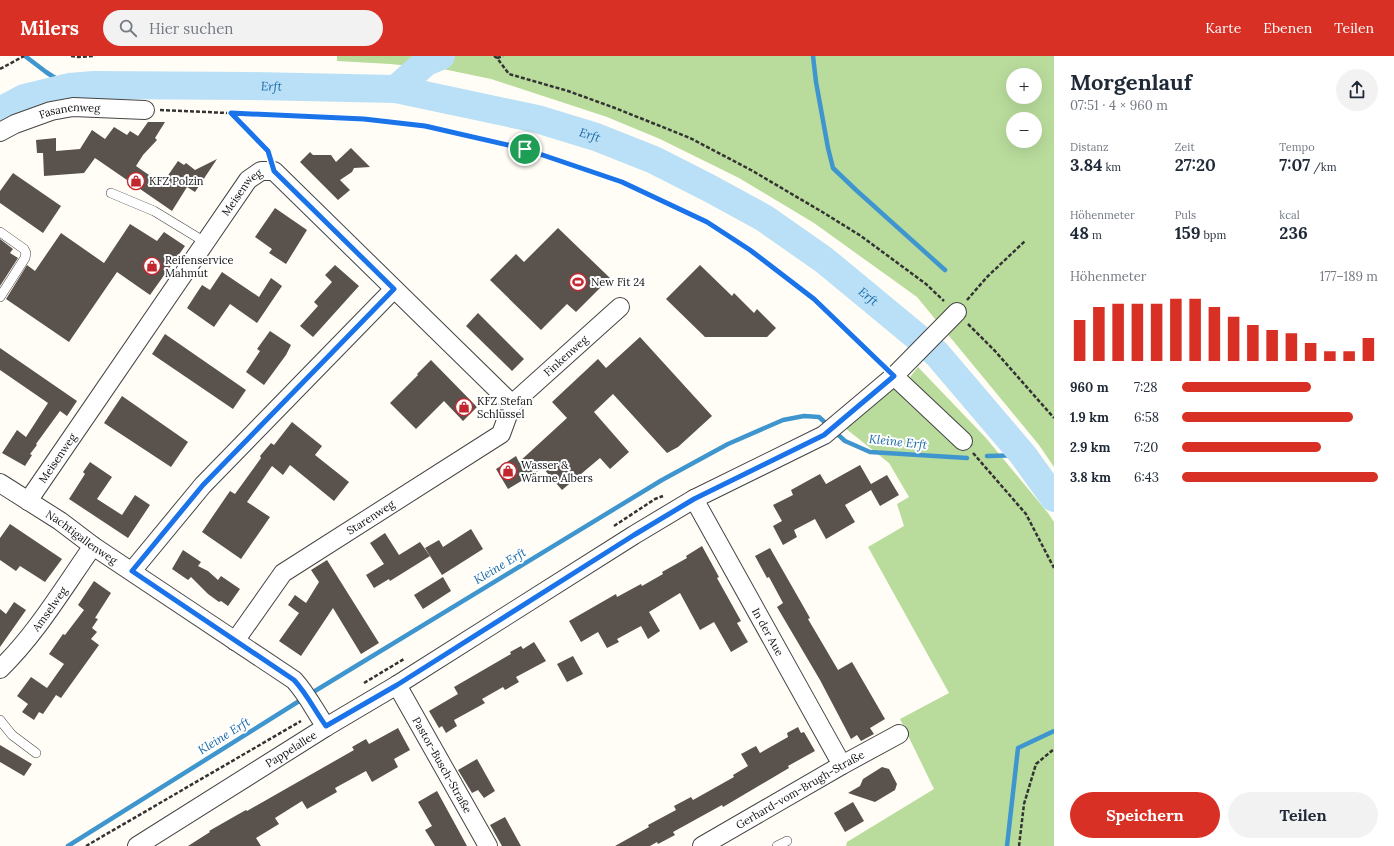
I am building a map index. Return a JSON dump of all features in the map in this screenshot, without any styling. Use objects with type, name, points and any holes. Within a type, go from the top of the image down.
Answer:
[{"type":"street","name":"Fasanenweg","points":[[0,132],[15,124],[51,111],[74,107],[144,110]]},
{"type":"street","name":"Meisenweg","points":[[28,501],[248,180],[261,171],[274,171],[512,404]]},
{"type":"street","points":[[132,571],[203,485],[394,289]]},
{"type":"street","name":"Finkenweg","points":[[512,404],[620,307]]},
{"type":"street","name":"Pappelallee","points":[[137,846],[314,708],[397,685],[694,499],[824,435],[894,376],[941,330],[957,312]]},
{"type":"street","points":[[894,376],[963,441]]},
{"type":"street","name":"Starenweg","points":[[235,641],[283,573],[501,434],[512,404]]},
{"type":"street","name":"Nachtigallenweg","points":[[0,483],[60,521],[93,546],[294,680],[314,708]]},
{"type":"street","name":"In der Aue","points":[[694,499],[842,765]]},
{"type":"street","name":"Amselweg","points":[[0,668],[13,656],[46,613],[93,546]]},
{"type":"street","name":"Pastor-Busch-Straße","points":[[397,685],[488,846]]},
{"type":"street","name":"Gerhard-vom-Brugh-Straße","points":[[702,846],[842,765],[899,734]]},
{"type":"lane","points":[[111,193],[154,211],[205,242]]},
{"type":"lane","points":[[0,232],[24,249],[26,253],[26,258],[0,297]]},
{"type":"lane","points":[[0,720],[12,735],[36,753]]},
{"type":"lane","points":[[777,846],[787,841]]},
{"type":"path","points":[[0,69],[24,56]]},
{"type":"path","points":[[71,56],[95,56]]},
{"type":"path","points":[[494,56],[509,74],[568,91],[690,138],[751,170],[824,213],[866,240],[926,284],[957,312],[995,351],[1054,418]]},
{"type":"path","points":[[497,58],[503,56]]},
{"type":"path","points":[[144,110],[364,119],[425,126],[525,149],[622,182],[707,222],[750,250],[814,299],[894,376]]},
{"type":"path","points":[[231,113],[268,151],[274,171]]},
{"type":"path","points":[[957,312],[987,277],[1025,242]]},
{"type":"path","points":[[963,441],[1026,514],[1054,568]]},
{"type":"path","points":[[608,530],[655,499],[669,494]]},
{"type":"path","points":[[362,684],[409,656]]},
{"type":"path","points":[[86,846],[314,708]]},
{"type":"path","points":[[1019,846],[1024,804],[1036,764],[1054,749]]},
{"type":"green space","points":[[337,56],[1054,56],[1054,467],[1039,445],[917,297],[814,223],[739,178],[660,139],[607,117],[491,79],[443,69],[337,61]]},
{"type":"green space","points":[[918,367],[986,438],[1054,522],[1054,846],[846,846],[847,842],[934,789],[900,719],[949,693],[868,547],[904,526],[897,504],[909,497],[889,463],[845,428],[889,391],[903,386]]},
{"type":"building","points":[[148,122],[165,122],[155,138],[157,140],[143,155],[136,166],[162,184],[178,161],[184,165],[186,163],[195,170],[217,159],[195,192],[187,187],[172,211],[95,158],[84,173],[44,176],[43,153],[37,153],[36,140],[56,138],[56,151],[80,149],[92,130],[105,139],[114,127],[127,135],[130,131],[138,136]]},
{"type":"building","points":[[351,148],[370,167],[354,168],[352,172],[340,180],[350,190],[338,200],[300,162],[310,152],[313,155],[331,155],[336,162]]},
{"type":"building","points":[[13,173],[61,206],[43,233],[0,203],[0,191]]},
{"type":"building","points":[[275,208],[307,230],[286,264],[269,253],[272,249],[255,237]]},
{"type":"building","points":[[130,224],[157,241],[164,232],[185,246],[150,295],[117,272],[69,342],[6,299],[27,265],[35,271],[61,233],[104,263]]},
{"type":"building","points":[[558,228],[610,278],[576,312],[567,304],[541,330],[490,280],[516,254],[524,262]]},
{"type":"building","points":[[0,239],[13,249],[10,253],[18,258],[0,286]]},
{"type":"building","points":[[335,265],[359,286],[313,337],[300,326],[318,306],[314,302],[332,282],[325,275]]},
{"type":"building","points":[[700,265],[732,296],[734,293],[754,313],[757,309],[776,328],[767,337],[705,337],[666,299]]},
{"type":"building","points":[[222,272],[259,297],[271,278],[282,286],[257,323],[230,304],[214,327],[187,308],[202,285],[210,290]]},
{"type":"building","points":[[478,313],[524,359],[512,371],[466,326]]},
{"type":"building","points":[[270,331],[291,345],[286,355],[264,385],[246,372],[260,351],[257,349]]},
{"type":"building","points":[[165,334],[246,390],[233,409],[152,354]]},
{"type":"building","points":[[640,337],[712,416],[678,447],[667,453],[613,394],[594,412],[629,452],[610,469],[600,458],[562,490],[543,468],[508,489],[496,469],[516,456],[519,462],[567,418],[552,402],[598,359],[606,368]]},
{"type":"building","points":[[0,348],[77,401],[67,416],[60,411],[36,444],[37,445],[30,454],[32,455],[25,466],[2,453],[17,430],[26,437],[48,403],[0,370]]},
{"type":"building","points":[[431,360],[477,407],[463,421],[444,401],[416,429],[390,403]]},
{"type":"building","points":[[122,396],[188,442],[171,467],[104,423]]},
{"type":"building","points":[[292,422],[322,446],[315,455],[349,482],[334,501],[290,465],[283,475],[272,466],[247,502],[270,517],[241,559],[202,532],[230,491],[235,494],[261,458],[260,456],[271,443],[274,445]]},
{"type":"building","points":[[90,462],[112,477],[97,499],[122,515],[135,495],[150,505],[128,538],[69,499],[85,474],[83,472]]},
{"type":"building","points":[[860,465],[871,484],[887,475],[899,495],[880,506],[871,490],[845,505],[855,522],[826,539],[815,519],[794,530],[797,537],[783,545],[773,526],[782,521],[773,505],[793,495],[791,490],[820,474],[826,484]]},
{"type":"building","points":[[10,524],[62,559],[45,582],[20,566],[16,571],[0,560],[0,538]]},
{"type":"building","points":[[471,529],[483,549],[442,575],[425,548],[439,540],[443,547]]},
{"type":"building","points":[[385,533],[399,555],[420,542],[430,556],[390,581],[389,579],[374,588],[366,575],[384,564],[370,543]]},
{"type":"building","points":[[702,546],[719,577],[717,578],[741,621],[737,623],[748,642],[731,652],[714,622],[700,630],[680,593],[649,612],[660,631],[648,639],[641,626],[617,639],[619,642],[607,648],[598,632],[581,642],[569,621],[616,594],[617,597],[641,584],[642,586],[663,574],[662,572],[687,558],[686,556]]},
{"type":"building","points":[[770,548],[810,618],[808,619],[838,670],[852,662],[885,719],[870,728],[874,734],[861,741],[857,735],[851,739],[820,680],[777,607],[783,603],[769,577],[767,578],[755,556]]},
{"type":"building","points":[[183,550],[201,562],[198,566],[208,571],[218,580],[221,576],[240,589],[228,606],[221,601],[219,602],[208,594],[191,577],[188,580],[172,569]]},
{"type":"building","points":[[327,560],[379,643],[361,654],[333,608],[301,656],[279,641],[299,613],[288,605],[295,595],[306,603],[319,582],[311,570]]},
{"type":"building","points":[[443,577],[451,591],[423,609],[414,595]]},
{"type":"building","points":[[94,581],[111,593],[95,618],[98,619],[92,628],[97,632],[91,639],[99,645],[61,698],[56,695],[43,714],[39,712],[34,720],[22,712],[28,704],[17,696],[31,677],[47,688],[64,664],[49,654],[63,634],[65,635],[84,610],[78,605]]},
{"type":"building","points":[[14,602],[26,610],[0,647],[0,609],[6,614]]},
{"type":"building","points":[[534,642],[546,661],[516,677],[519,682],[505,690],[503,687],[482,699],[485,703],[454,720],[457,726],[446,733],[442,726],[439,728],[429,711],[458,694],[454,687],[511,654],[510,652],[521,646],[523,649]]},
{"type":"building","points":[[573,656],[583,674],[567,682],[557,664]]},
{"type":"building","points":[[798,727],[801,733],[804,732],[815,751],[788,766],[789,768],[723,807],[722,805],[673,832],[675,835],[658,844],[657,842],[650,846],[615,846],[649,827],[648,825],[676,810],[674,806],[691,797],[693,800],[734,777],[733,775],[748,766],[741,754],[756,746],[760,753],[788,737],[787,733]]},
{"type":"building","points":[[398,728],[410,750],[394,759],[398,767],[372,782],[366,771],[335,788],[337,792],[307,809],[302,801],[275,818],[279,824],[256,838],[261,846],[188,846],[210,832],[209,831],[354,750],[352,747],[366,739],[369,744]]},
{"type":"building","points":[[0,745],[32,764],[24,776],[0,762]]},
{"type":"building","points":[[477,759],[495,791],[484,798],[478,790],[472,793],[458,770]]},
{"type":"building","points":[[882,767],[889,769],[897,784],[895,790],[875,802],[848,793],[860,786],[863,779]]},
{"type":"building","points":[[437,791],[467,846],[435,846],[425,830],[432,826],[418,802]]},
{"type":"building","points":[[853,802],[864,821],[845,832],[834,813]]},
{"type":"building","points":[[505,817],[521,846],[502,846],[490,825]]},
{"type":"waterway","points":[[25,56],[69,87]]},
{"type":"waterway","points":[[396,89],[426,62],[441,56]]},
{"type":"waterway","points":[[813,56],[816,82],[833,168],[945,270]]},
{"type":"waterway","name":"Erft","points":[[0,111],[24,98],[69,87],[94,85],[396,89],[537,119],[596,137],[654,160],[709,188],[764,218],[824,260],[937,354],[1023,455],[1054,498]]},
{"type":"waterway","name":"Kleine Erft","points":[[310,694],[662,480],[728,444],[783,420],[804,416],[819,417],[829,426]]},
{"type":"waterway","name":"Kleine Erft","points":[[834,431],[845,441],[870,452],[967,458]]},
{"type":"waterway","name":"Kleine Erft","points":[[987,456],[1023,455]]},
{"type":"waterway","name":"Kleine Erft","points":[[68,846],[304,698]]},
{"type":"waterway","points":[[1007,846],[1018,748],[1054,731]]},
{"type":"place","name":"KFZ Polzin","points":[[136,181]]},
{"type":"place","name":"Reifenservice Mahmut","points":[[152,266]]},
{"type":"place","name":"New Fit 24","points":[[578,282]]},
{"type":"place","name":"KFZ Stefan Schlüssel","points":[[464,407]]},
{"type":"place","name":"Wasser & Wärme Albers","points":[[508,471]]},
{"type":"route","points":[[231,113],[364,119],[425,126],[525,149],[622,182],[707,222],[750,250],[814,299],[894,376],[852,413],[813,442],[694,499],[634,535],[397,685],[326,726],[303,689],[294,680],[132,571],[203,485],[394,289],[274,171],[268,151],[231,113]]}]
